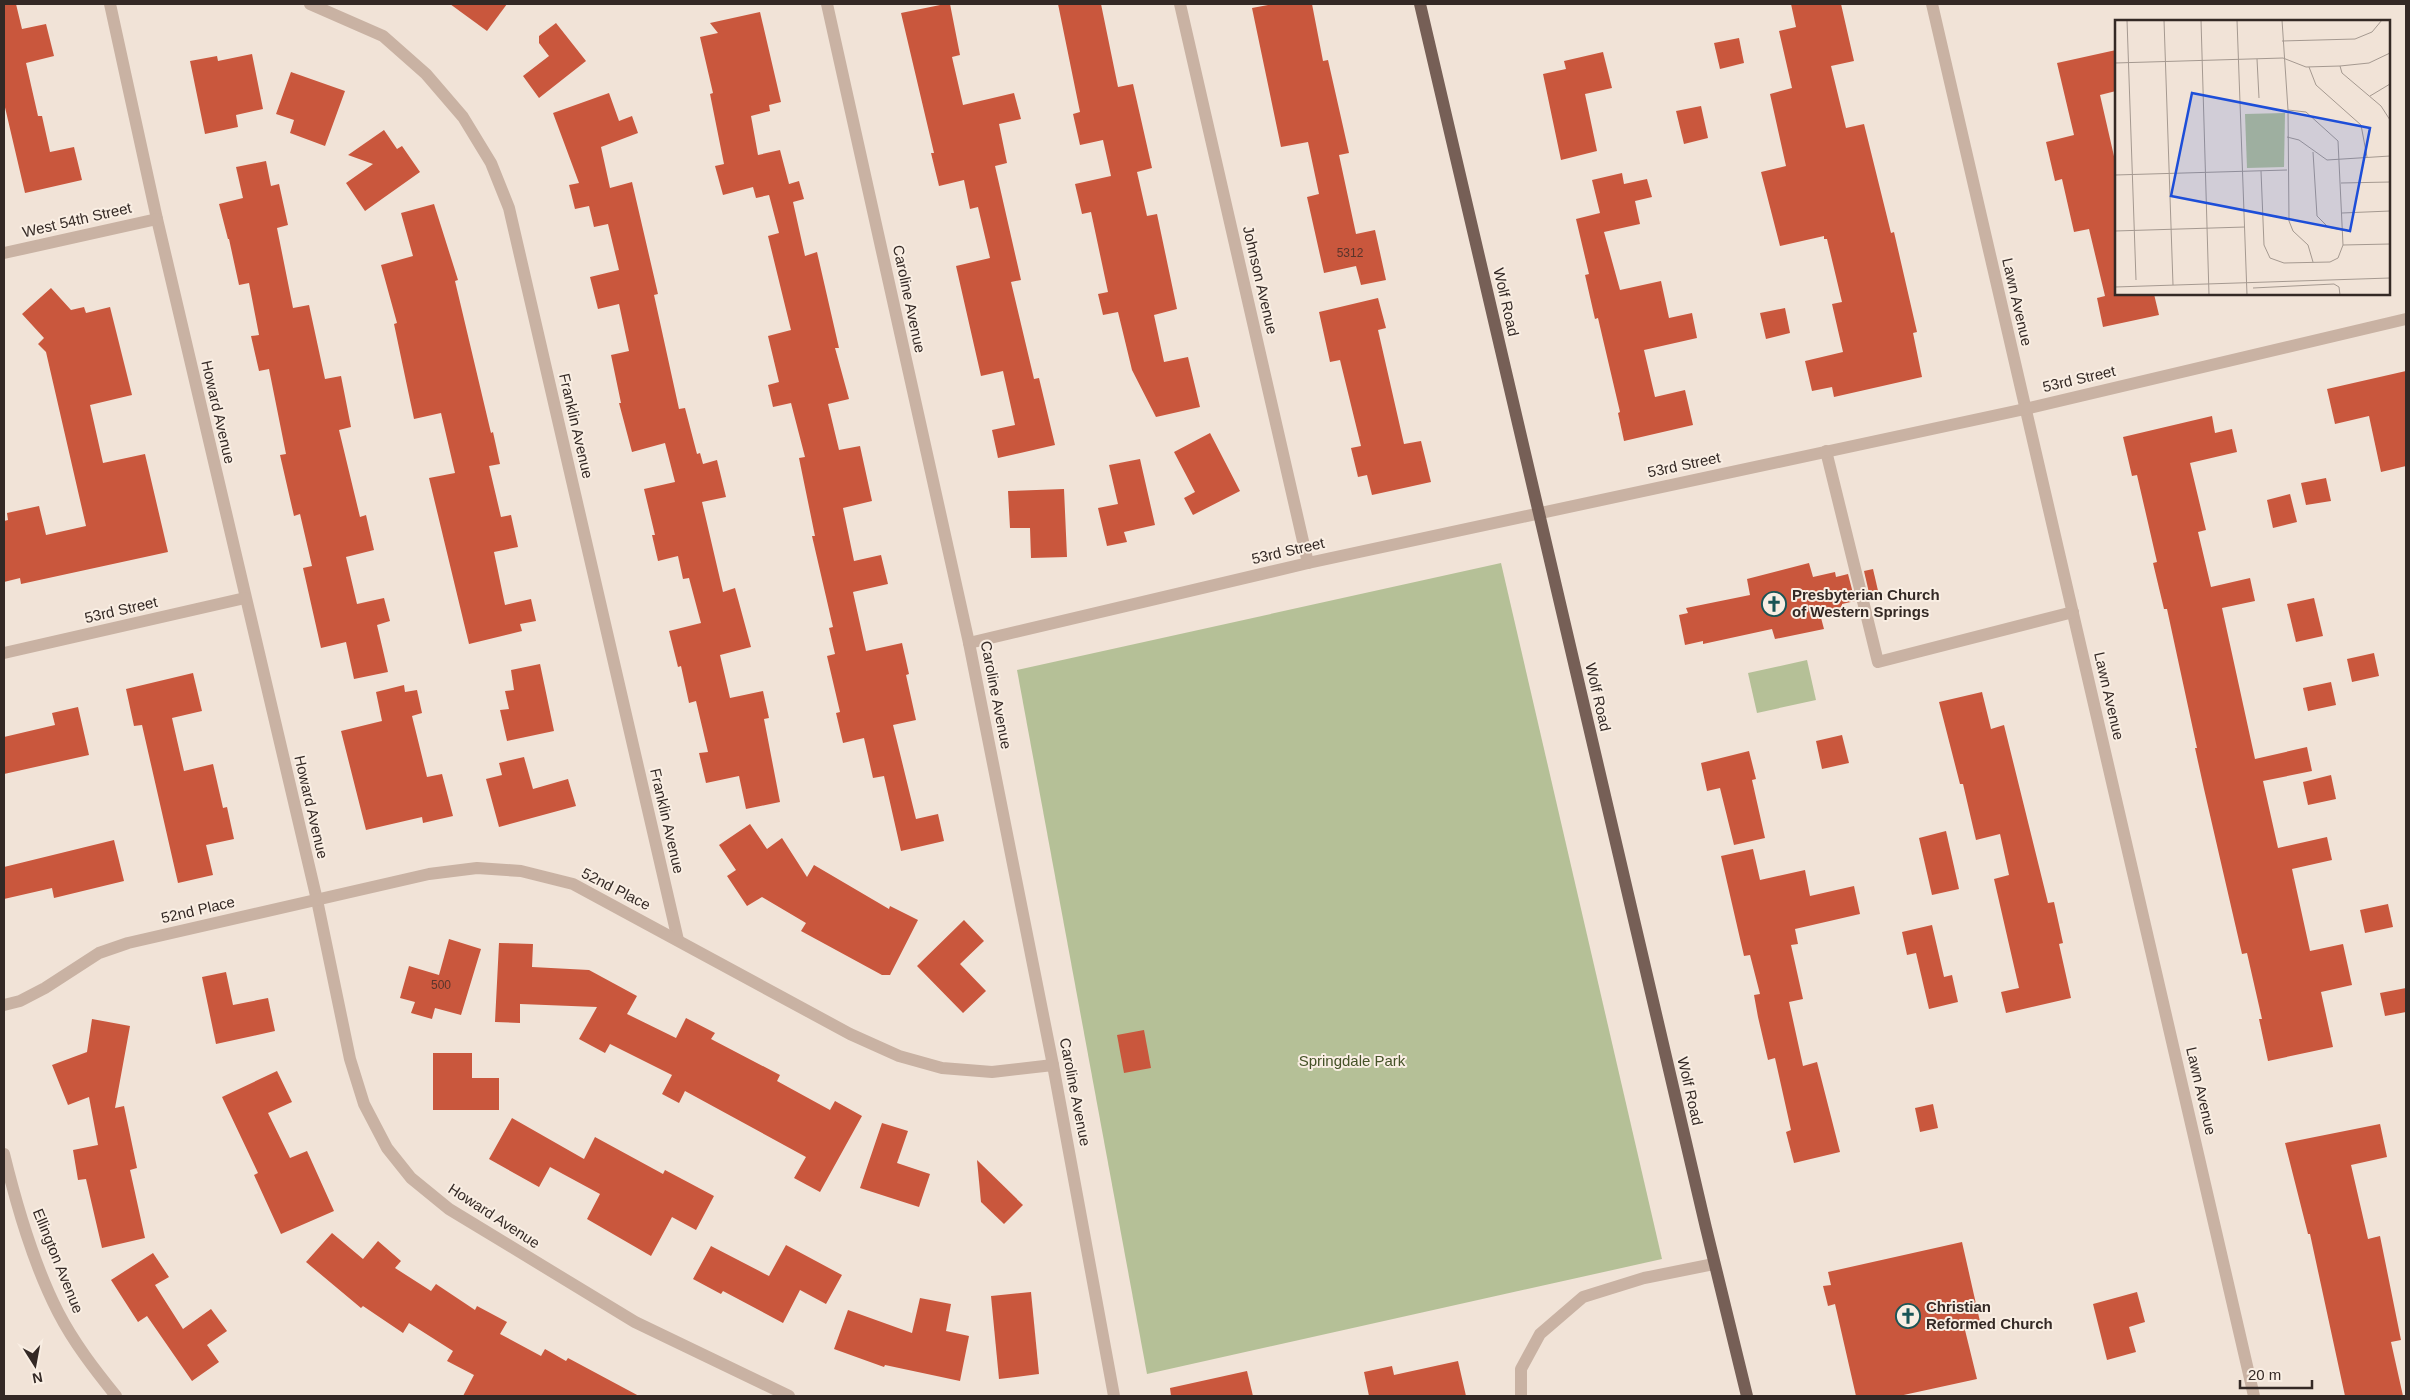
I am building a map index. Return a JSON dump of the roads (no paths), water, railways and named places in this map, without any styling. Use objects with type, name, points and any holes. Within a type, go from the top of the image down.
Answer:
[{"type":"main road","name":"Wolf Road","points":[[1420,4],[1714,1264],[1747,1396]]},
{"type":"street","name":"Howard Avenue","points":[[110,4],[156,219],[317,900],[350,1059],[364,1104],[387,1148],[412,1178],[449,1209],[635,1322],[789,1396]]},
{"type":"street","name":"Franklin Avenue","points":[[310,4],[383,36],[426,74],[463,118],[491,163],[509,208],[678,940]]},
{"type":"street","name":"Caroline Avenue","points":[[827,4],[969,643],[1053,1065],[1114,1396]]},
{"type":"street","name":"Johnson Avenue","points":[[1180,4],[1308,563]]},
{"type":"street","name":"Lawn Avenue","points":[[1932,4],[2254,1396]]},
{"type":"street","name":"West 54th Street","points":[[4,254],[156,219]]},
{"type":"street","name":"53rd Street","points":[[969,643],[1308,563],[2025,409],[2406,319]]},
{"type":"street","points":[[1826,451],[1878,662],[2073,612]]},
{"type":"street","name":"53rd Street","points":[[4,653],[245,598]]},
{"type":"street","name":"52nd Place","points":[[4,1005],[20,1001],[45,988],[99,953],[128,943],[429,874],[477,868],[521,871],[573,884],[850,1034],[899,1056],[942,1068],[992,1072],[1053,1065]]},
{"type":"street","name":"Ellington Avenue","points":[[4,1154],[29,1240],[58,1312],[86,1359],[116,1396]]},
{"type":"street","points":[[1521,1396],[1521,1369],[1540,1334],[1583,1297],[1644,1278],[1714,1264]]},
{"type":"place","name":"Presbyterian Church of Western Springs","points":[[1774,604]]},
{"type":"place","name":"Christian Reformed Church","points":[[1908,1316]]},
{"type":"park label","name":"Springdale Park","points":[[1352,1061]]}]
